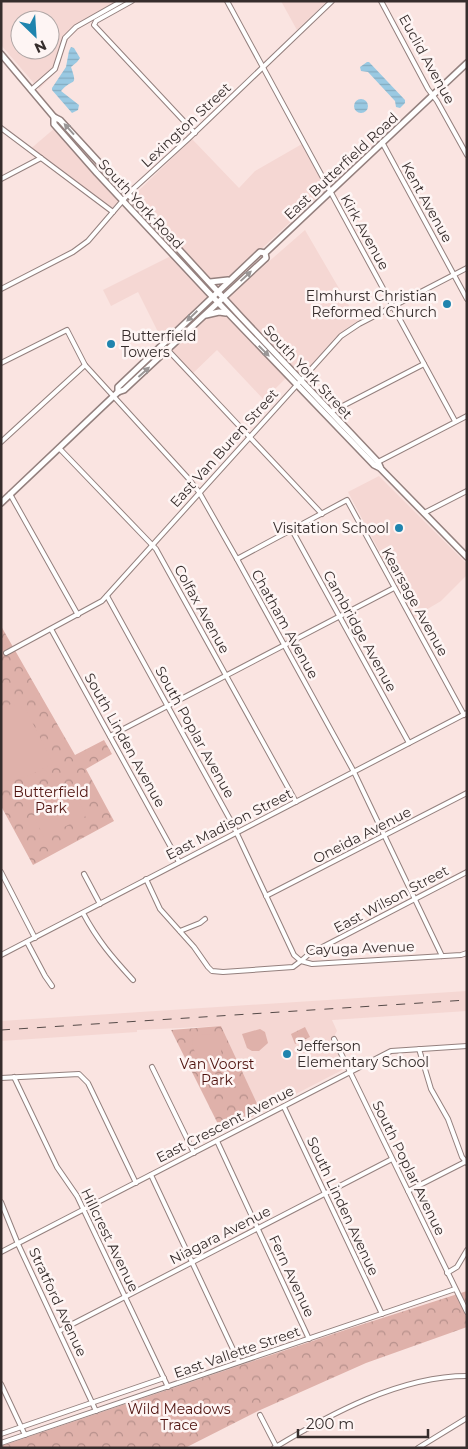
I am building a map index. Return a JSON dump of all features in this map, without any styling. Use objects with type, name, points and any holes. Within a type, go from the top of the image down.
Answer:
[{"type":"main road","name":"South York Road","points":[[1,54],[54,117],[60,120],[218,291]]},
{"type":"main road","name":"East Butterfield Road","points":[[118,392],[118,387],[218,291],[260,252],[265,253],[467,63]]},
{"type":"main road","name":"South York Road","points":[[54,117],[54,124],[218,303]]},
{"type":"main road","name":"East Butterfield Road","points":[[1,503],[118,392],[124,390],[224,298],[266,258],[265,253]]},
{"type":"main road","points":[[210,282],[223,282],[231,279]]},
{"type":"main road","name":"South York Street","points":[[218,291],[374,466],[381,469]]},
{"type":"main road","name":"South York Street","points":[[218,303],[330,413],[378,462],[381,469],[467,557]]},
{"type":"main road","points":[[205,315],[219,312],[229,314]]},
{"type":"street","points":[[32,90],[55,69],[65,38],[76,27],[122,1]]},
{"type":"street","points":[[132,1],[96,21],[94,25],[194,133]]},
{"type":"street","name":"Kirk Avenue","points":[[227,1],[455,422]]},
{"type":"street","name":"Lexington Street","points":[[1,289],[78,248],[92,237],[122,200],[332,1]]},
{"type":"street","name":"Euclid Avenue","points":[[381,1],[432,96],[437,101],[467,155]]},
{"type":"street","name":"South York Road","points":[[1,128],[113,212]]},
{"type":"street","name":"Kent Avenue","points":[[382,142],[467,299]]},
{"type":"street","points":[[1,179],[41,158]]},
{"type":"street","name":"East Van Buren Street","points":[[6,652],[100,603],[341,336],[359,324],[467,268]]},
{"type":"street","name":"Chatham Avenue","points":[[1,363],[67,330],[85,366],[199,492],[354,772],[442,956]]},
{"type":"street","points":[[162,344],[322,514],[237,559]]},
{"type":"street","points":[[330,413],[424,364]]},
{"type":"street","points":[[1,442],[85,366]]},
{"type":"street","points":[[378,462],[467,416]]},
{"type":"street","name":"Colfax Avenue","points":[[59,448],[156,549],[296,802]]},
{"type":"street","points":[[424,513],[467,491]]},
{"type":"street","points":[[10,494],[78,615]]},
{"type":"street","name":"Kearsage Avenue","points":[[322,514],[347,500],[394,588],[466,714]]},
{"type":"street","name":"Cambridge Avenue","points":[[292,530],[409,743]]},
{"type":"street","points":[[110,736],[394,588]]},
{"type":"street","name":"South Poplar Avenue","points":[[107,596],[237,833],[294,955],[301,961]]},
{"type":"street","name":"South Linden Avenue","points":[[51,629],[179,862]]},
{"type":"street","name":"East Madison Street","points":[[1,955],[466,714]]},
{"type":"street","name":"Oneida Avenue","points":[[266,896],[467,793]]},
{"type":"street","points":[[1,872],[35,938]]},
{"type":"street","name":"East Wilson Street","points":[[301,961],[310,954],[467,872]]},
{"type":"street","points":[[84,874],[100,904]]},
{"type":"street","name":"Cayuga Avenue","points":[[146,879],[159,907],[208,967],[218,972],[293,967],[301,961],[312,964],[467,953]]},
{"type":"street","points":[[83,913],[106,951],[134,980]]},
{"type":"street","points":[[180,931],[205,920]]},
{"type":"street","points":[[27,942],[52,986]]},
{"type":"street","name":"South Poplar Avenue","points":[[334,1039],[455,1289]]},
{"type":"street","name":"East Crescent Avenue","points":[[1,1252],[391,1051],[467,1046]]},
{"type":"street","points":[[408,1191],[466,1163],[448,1119],[431,1089],[419,1049]]},
{"type":"street","points":[[152,1067],[194,1153]]},
{"type":"street","points":[[1,1078],[69,1074],[79,1074],[83,1077],[88,1083],[136,1183]]},
{"type":"street","name":"Hillcrest Avenue","points":[[14,1077],[57,1167],[77,1196],[84,1210],[168,1387]]},
{"type":"street","name":"South Linden Avenue","points":[[284,1107],[382,1314]]},
{"type":"street","name":"Fern Avenue","points":[[217,1141],[309,1339]]},
{"type":"street","name":"Niagara Avenue","points":[[59,1331],[392,1159]]},
{"type":"street","points":[[151,1175],[239,1362]]},
{"type":"street","name":"Stratford Avenue","points":[[1,1202],[18,1244],[96,1411]]},
{"type":"street","points":[[447,1273],[457,1267],[467,1250]]},
{"type":"street","points":[[455,1289],[467,1312]]},
{"type":"street","name":"East Vallette Street","points":[[1,1443],[455,1289]]},
{"type":"street","points":[[260,1415],[275,1447],[324,1419],[386,1393],[428,1381],[454,1376],[467,1376]]},
{"type":"street","name":"East Vallette Street","points":[[1,1434],[164,1378]]},
{"type":"street","points":[[1,1384],[25,1435]]},
{"type":"street","points":[[418,1448],[467,1418]]},
{"type":"shaded area","points":[[1,1],[129,1],[80,28],[68,39],[60,64],[54,74],[39,89],[14,60],[60,60],[60,10],[10,10],[10,55],[1,45]]},
{"type":"shaded area","points":[[281,1],[327,1],[297,30]]},
{"type":"shaded area","points":[[55,128],[120,199],[109,212],[28,151]]},
{"type":"shaded area","points":[[192,139],[239,188],[255,171],[302,144],[326,189],[218,289],[131,198]]},
{"type":"shaded area","points":[[305,230],[358,321],[335,338],[301,377],[227,298]]},
{"type":"shaded area","points":[[171,256],[209,297],[163,342],[138,292],[111,306],[103,290]]},
{"type":"shaded area","points":[[218,307],[286,378],[264,400],[217,350],[189,377],[167,354]]},
{"type":"shaded area","name":"Visitation School","points":[[379,476],[467,564],[467,575],[441,601],[414,617],[348,492]]},
{"type":"shaded area","points":[[467,991],[467,1011],[332,1020],[337,1031],[332,1040],[346,1068],[261,1112],[221,1026],[137,1030],[137,1032],[1,1041],[1,1021]]},
{"type":"green space","name":"Butterfield Park","points":[[1,626],[75,755],[104,740],[112,754],[86,769],[114,821],[33,865],[1,806]]},
{"type":"green space","points":[[11,704],[25,708],[53,763],[22,778],[1,781],[1,709]]},
{"type":"green space","points":[[75,794],[86,816],[44,837],[33,816]]},
{"type":"green space","name":"Van Voorst Park","points":[[221,1026],[261,1112],[222,1132],[171,1030]]},
{"type":"green space","points":[[305,1027],[310,1037],[295,1044],[291,1034]]},
{"type":"green space","points":[[260,1029],[265,1032],[268,1043],[259,1051],[252,1051],[247,1048],[242,1034]]},
{"type":"green space","points":[[219,1034],[221,1037],[221,1062],[201,1059],[193,1048],[193,1035]]},
{"type":"green space","name":"Wild Meadows Trace","points":[[467,1291],[467,1327],[366,1363],[258,1411],[185,1448],[1,1448],[1,1446],[351,1328]]},
{"type":"water","points":[[71,47],[74,48],[80,58],[71,67],[74,78],[73,82],[61,91],[79,105],[78,110],[72,113],[52,90],[66,67]]},
{"type":"water","points":[[367,62],[405,100],[405,103],[400,108],[396,107],[395,101],[368,72],[361,71],[360,67]]},
{"type":"water","points":[[358,99],[364,99],[368,106],[364,113],[358,113],[354,109],[354,103]]},
{"type":"railway","points":[[1,1030],[467,1000]]},
{"type":"place","name":"Elmhurst Christian Reformed Church","points":[[447,304]]},
{"type":"place","name":"Butterfield Towers","points":[[111,344]]},
{"type":"place","name":"Visitation School","points":[[399,528]]},
{"type":"place","name":"Jefferson Elementary School","points":[[287,1054]]}]
